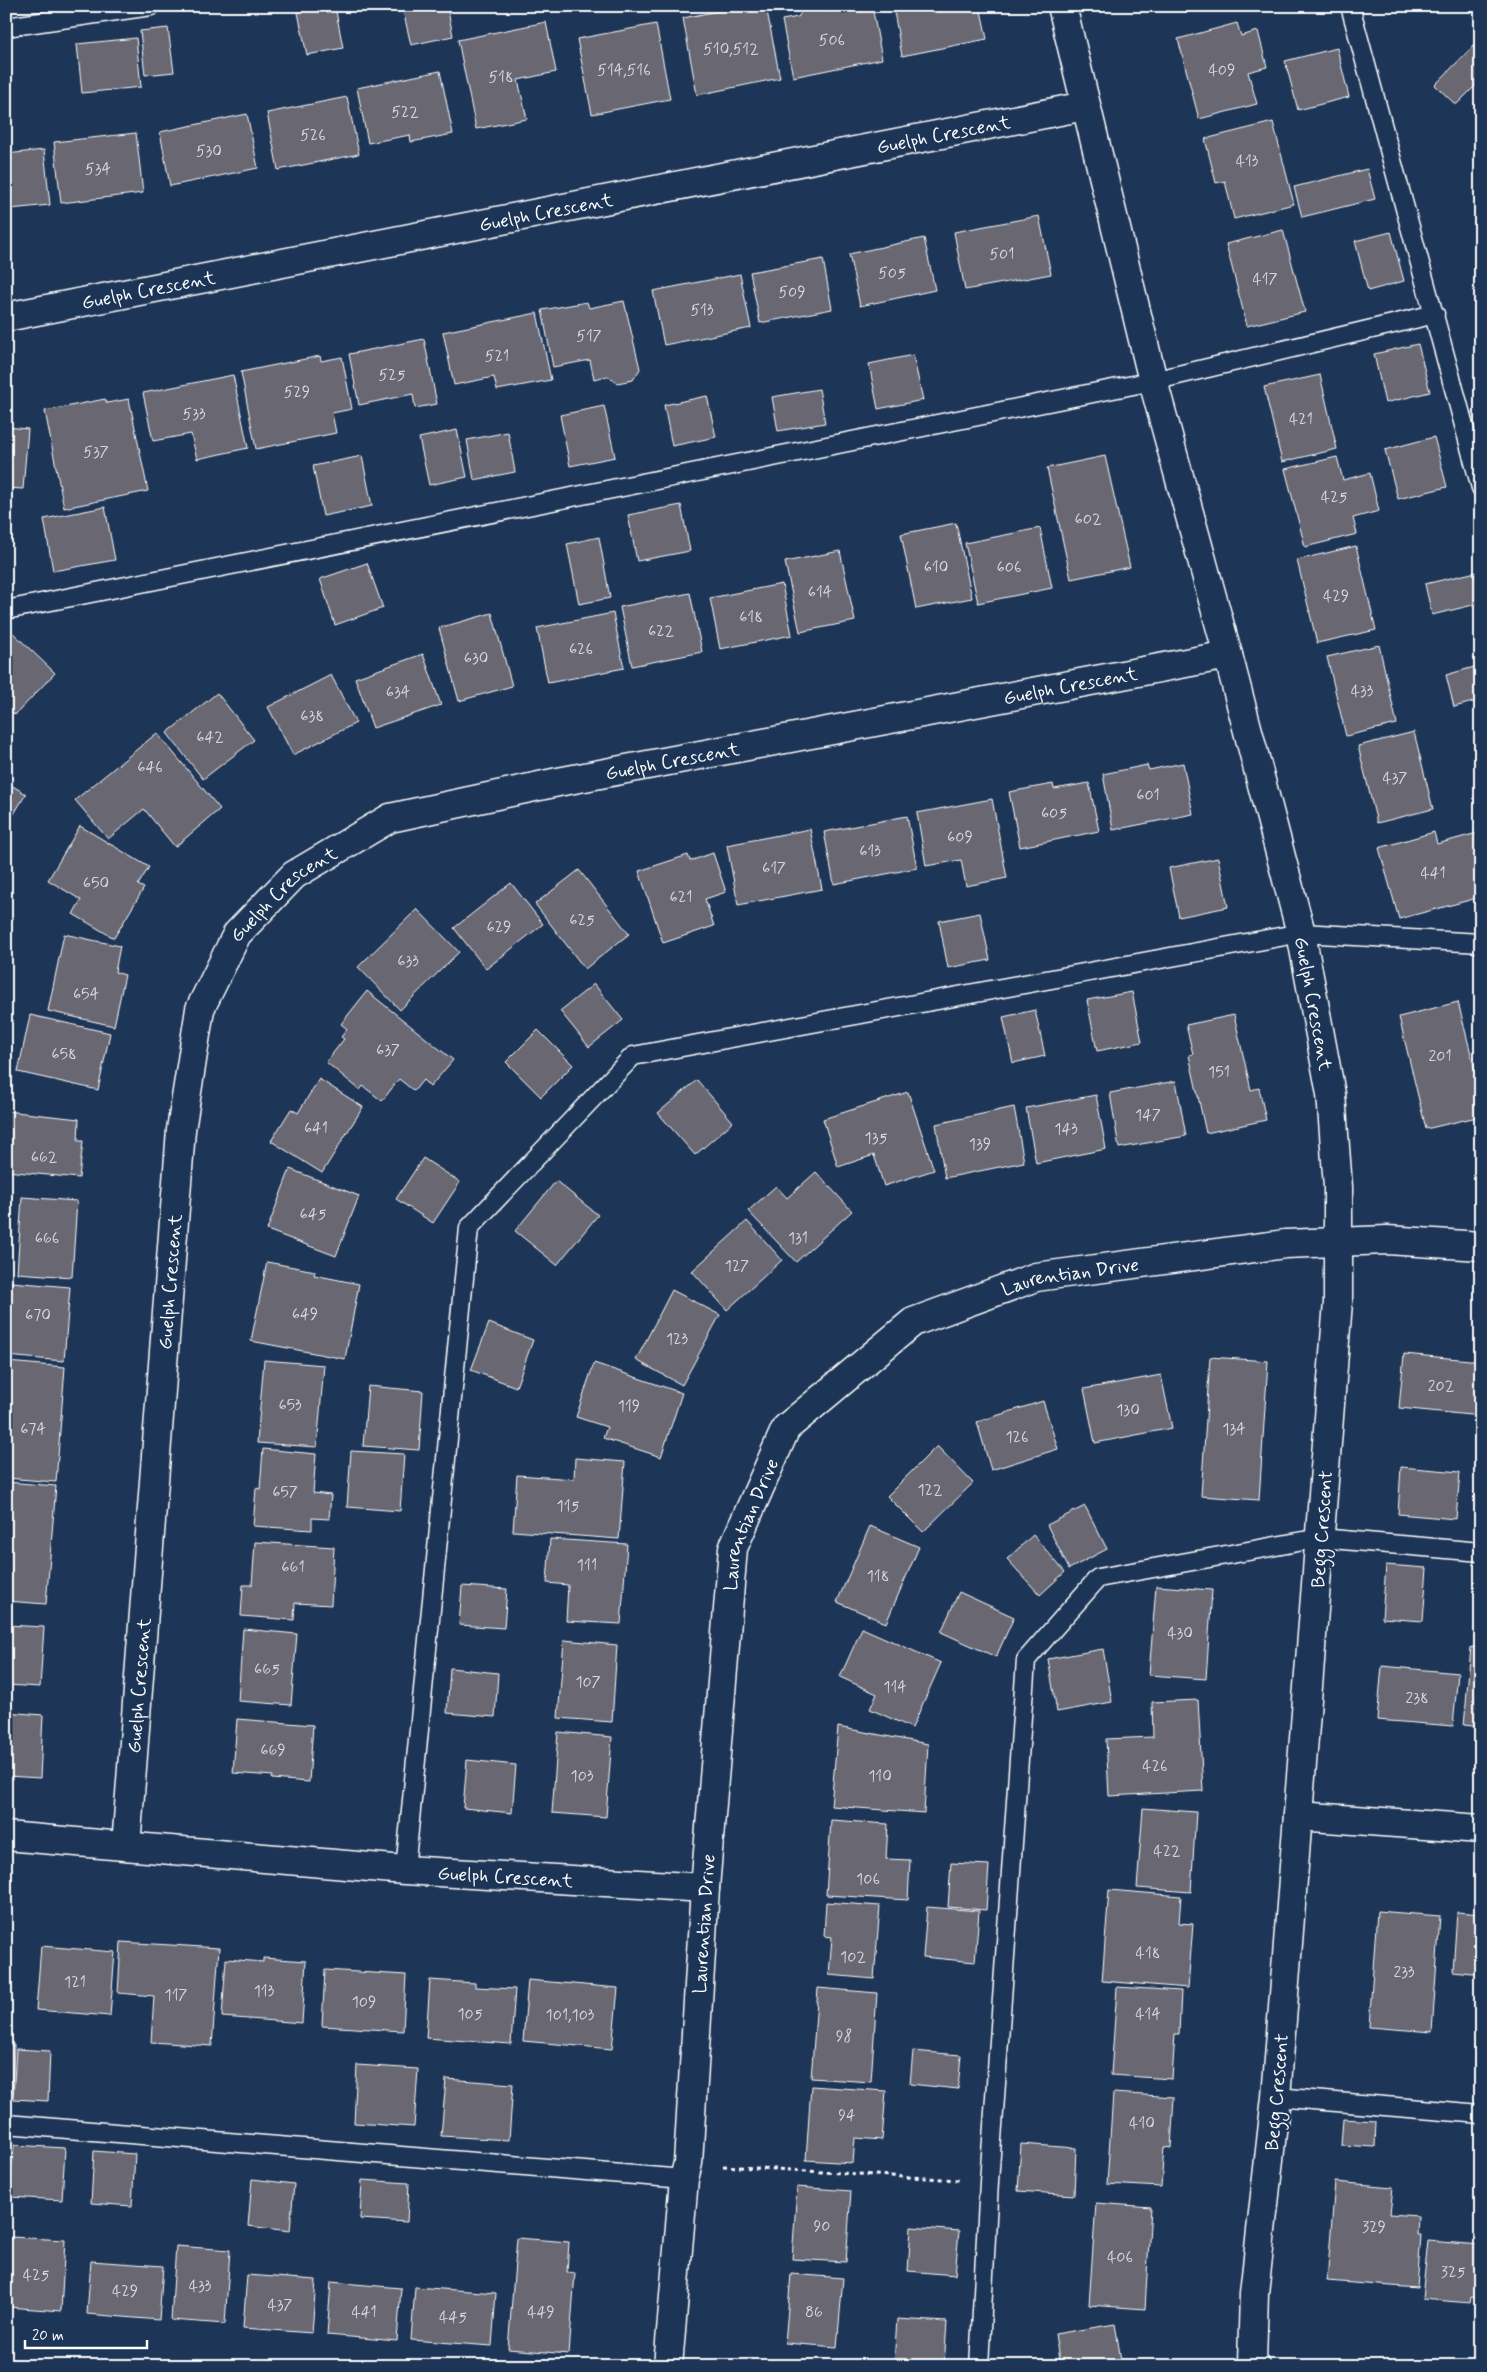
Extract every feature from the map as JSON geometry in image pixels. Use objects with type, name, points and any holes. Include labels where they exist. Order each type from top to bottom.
[{"type":"street","name":"Guelph Crescent","points":[[1062,6],[1153,381],[1301,933],[1331,1094],[1338,1187],[1338,1241]]},
{"type":"street","name":"Guelph Crescent","points":[[6,317],[1085,106]]},
{"type":"street","name":"Guelph Crescent","points":[[126,1846],[181,1130],[200,1008],[237,934],[294,875],[390,818],[558,782],[1228,655]]},
{"type":"street","name":"Laurentian Drive","points":[[668,2366],[684,2179],[688,2163],[705,1888],[733,1548],[786,1428],[913,1322],[1036,1277],[1286,1244],[1387,1240],[1481,1246]]},
{"type":"street","name":"Begg Crescent","points":[[1256,2366],[1252,2363],[1254,2293],[1276,2096],[1338,1302],[1338,1241]]},
{"type":"street","points":[[1298,1816],[1481,1829]]},
{"type":"street","name":"Guelph Crescent","points":[[6,1836],[405,1870],[705,1888]]},
{"type":"lane","points":[[6,27],[151,6]]},
{"type":"lane","points":[[1350,6],[1481,488]]},
{"type":"lane","points":[[6,610],[1153,381],[1435,314]]},
{"type":"lane","points":[[405,1870],[469,1228],[633,1056],[1301,933],[1481,943]]},
{"type":"lane","points":[[979,2366],[989,2182],[1026,1660],[1098,1578],[1320,1538],[1481,1552]]},
{"type":"lane","points":[[1276,2096],[1481,2114]]},
{"type":"lane","points":[[6,2124],[684,2179]]},
{"type":"path","points":[[729,2166],[989,2182]]},
{"type":"building","points":[[335,6],[343,48],[307,55],[297,8]]},
{"type":"building","points":[[402,6],[447,6],[453,36],[411,45]]},
{"type":"building","points":[[743,6],[766,6],[780,78],[697,95],[683,18]]},
{"type":"building","points":[[806,6],[817,6],[825,12],[853,6],[872,6],[882,59],[793,77],[782,20],[798,17]]},
{"type":"building","points":[[893,6],[980,6],[987,39],[902,56]]},
{"type":"building","points":[[546,22],[556,72],[518,80],[527,119],[476,129],[458,40]]},
{"type":"building","points":[[1237,23],[1241,36],[1258,31],[1267,67],[1248,72],[1257,104],[1199,119],[1178,39]]},
{"type":"building","points":[[656,24],[670,99],[592,114],[577,39]]},
{"type":"building","points":[[168,28],[174,72],[145,75],[140,31]]},
{"type":"building","points":[[136,38],[141,87],[82,93],[77,44]]},
{"type":"building","points":[[1481,38],[1481,80],[1456,105],[1435,85]]},
{"type":"building","points":[[1337,48],[1349,97],[1298,110],[1285,61]]},
{"type":"building","points":[[440,71],[453,134],[411,142],[410,135],[368,143],[357,88]]},
{"type":"building","points":[[347,97],[359,154],[278,170],[267,113]]},
{"type":"building","points":[[247,114],[258,168],[170,186],[160,132]]},
{"type":"building","points":[[1273,122],[1294,204],[1234,219],[1225,181],[1216,183],[1205,139]]},
{"type":"building","points":[[136,133],[143,193],[61,203],[54,142]]},
{"type":"building","points":[[44,150],[50,205],[10,209],[10,212],[6,212],[6,154]]},
{"type":"building","points":[[1367,169],[1375,199],[1302,217],[1294,187]]},
{"type":"building","points":[[1039,216],[1051,274],[965,290],[954,232]]},
{"type":"building","points":[[1283,230],[1305,312],[1247,326],[1226,244]]},
{"type":"building","points":[[1391,232],[1404,281],[1368,291],[1355,241]]},
{"type":"building","points":[[924,238],[935,290],[860,306],[849,254]]},
{"type":"building","points":[[823,259],[832,309],[760,323],[750,272]]},
{"type":"building","points":[[740,274],[751,328],[664,345],[653,291]]},
{"type":"building","points":[[624,301],[640,369],[633,380],[617,383],[608,376],[594,379],[590,360],[553,367],[542,310],[587,302],[589,308]]},
{"type":"building","points":[[537,313],[551,380],[497,390],[494,377],[454,385],[443,332]]},
{"type":"building","points":[[424,339],[437,404],[415,408],[413,394],[359,405],[349,354]]},
{"type":"building","points":[[1418,344],[1430,392],[1385,403],[1374,354]]},
{"type":"building","points":[[913,355],[923,400],[878,409],[869,364]]},
{"type":"building","points":[[320,356],[321,361],[342,357],[352,409],[332,413],[336,433],[256,449],[241,372]]},
{"type":"building","points":[[233,375],[248,448],[197,459],[191,434],[153,441],[143,393]]},
{"type":"building","points":[[1320,375],[1337,449],[1282,462],[1264,387]]},
{"type":"building","points":[[819,389],[825,423],[778,431],[772,397]]},
{"type":"building","points":[[707,396],[716,437],[672,446],[664,405]]},
{"type":"building","points":[[105,399],[107,403],[129,399],[148,491],[64,508],[45,411]]},
{"type":"building","points":[[604,406],[615,457],[570,466],[560,415]]},
{"type":"building","points":[[6,427],[28,429],[23,489],[6,488]]},
{"type":"building","points":[[457,430],[467,477],[429,485],[419,438]]},
{"type":"building","points":[[508,432],[515,472],[474,480],[467,440]]},
{"type":"building","points":[[1434,437],[1447,487],[1398,499],[1385,450]]},
{"type":"building","points":[[362,456],[372,506],[323,516],[313,466]]},
{"type":"building","points":[[1105,456],[1130,567],[1071,579],[1047,468]]},
{"type":"building","points":[[1337,457],[1343,480],[1370,473],[1379,511],[1353,518],[1357,534],[1305,547],[1285,469]]},
{"type":"building","points":[[681,505],[690,551],[637,561],[628,515]]},
{"type":"building","points":[[105,507],[115,560],[53,571],[44,519]]},
{"type":"building","points":[[956,523],[972,598],[916,609],[901,534]]},
{"type":"building","points":[[1040,528],[1052,588],[978,603],[965,543]]},
{"type":"building","points":[[599,537],[610,598],[579,604],[567,544]]},
{"type":"building","points":[[1356,546],[1376,630],[1317,643],[1297,560]]},
{"type":"building","points":[[840,551],[855,621],[800,632],[785,562]]},
{"type":"building","points":[[367,563],[383,608],[335,625],[320,579]]},
{"type":"building","points":[[1476,572],[1481,603],[1432,615],[1425,584]]},
{"type":"building","points":[[782,584],[792,635],[720,649],[710,598]]},
{"type":"building","points":[[690,593],[702,652],[632,666],[620,607]]},
{"type":"building","points":[[492,613],[512,686],[459,701],[439,628]]},
{"type":"building","points":[[613,613],[624,668],[548,683],[537,628]]},
{"type":"building","points":[[9,629],[55,673],[15,715],[6,706],[6,632]]},
{"type":"building","points":[[1379,645],[1397,724],[1346,736],[1327,657]]},
{"type":"building","points":[[423,654],[441,705],[373,728],[355,678]]},
{"type":"building","points":[[1481,665],[1481,700],[1454,707],[1446,675]]},
{"type":"building","points":[[331,675],[356,723],[293,755],[268,707]]},
{"type":"building","points":[[217,693],[254,740],[203,779],[167,733]]},
{"type":"building","points":[[1414,732],[1433,809],[1377,823],[1358,746]]},
{"type":"building","points":[[157,733],[220,809],[175,847],[144,809],[108,839],[75,800]]},
{"type":"building","points":[[1183,763],[1193,814],[1113,830],[1103,774],[1147,765],[1149,770]]},
{"type":"building","points":[[6,782],[26,794],[6,827]]},
{"type":"building","points":[[1089,783],[1099,831],[1020,847],[1009,792],[1053,784],[1054,789]]},
{"type":"building","points":[[992,799],[1007,878],[966,886],[961,860],[926,866],[917,813]]},
{"type":"building","points":[[907,816],[917,868],[834,884],[824,832]]},
{"type":"building","points":[[80,826],[149,867],[138,885],[144,888],[114,938],[73,914],[81,900],[48,880]]},
{"type":"building","points":[[810,829],[822,889],[738,905],[727,845]]},
{"type":"building","points":[[1434,832],[1437,844],[1481,832],[1481,897],[1399,919],[1379,848]]},
{"type":"building","points":[[713,853],[726,892],[705,899],[714,926],[663,943],[639,871],[688,855],[690,861]]},
{"type":"building","points":[[1218,858],[1228,907],[1179,917],[1169,868]]},
{"type":"building","points":[[579,870],[629,934],[585,969],[535,904]]},
{"type":"building","points":[[511,883],[543,924],[486,969],[454,928]]},
{"type":"building","points":[[417,909],[459,952],[400,1010],[358,967]]},
{"type":"building","points":[[980,913],[990,960],[948,968],[939,921]]},
{"type":"building","points":[[64,934],[120,946],[115,972],[125,975],[114,1026],[48,1011]]},
{"type":"building","points":[[594,984],[623,1020],[589,1047],[560,1011]]},
{"type":"building","points":[[367,991],[453,1060],[430,1087],[423,1080],[414,1091],[399,1079],[382,1101],[363,1086],[360,1090],[326,1062],[344,1039],[341,1037],[347,1029],[341,1024]]},
{"type":"building","points":[[1132,992],[1142,1042],[1097,1051],[1087,1000]]},
{"type":"building","points":[[1458,1002],[1481,1094],[1481,1116],[1426,1129],[1399,1017]]},
{"type":"building","points":[[1035,1010],[1045,1056],[1013,1063],[1003,1017]]},
{"type":"building","points":[[30,1015],[110,1033],[98,1090],[18,1072]]},
{"type":"building","points":[[1234,1015],[1251,1090],[1259,1088],[1266,1120],[1206,1133],[1189,1055],[1193,1054],[1186,1025]]},
{"type":"building","points":[[538,1030],[573,1065],[541,1097],[506,1062]]},
{"type":"building","points":[[319,1079],[363,1107],[322,1173],[271,1141],[291,1109],[298,1113]]},
{"type":"building","points":[[697,1080],[733,1122],[695,1155],[658,1113]]},
{"type":"building","points":[[1176,1081],[1186,1136],[1119,1148],[1110,1093]]},
{"type":"building","points":[[908,1092],[934,1170],[884,1186],[874,1155],[838,1167],[823,1119]]},
{"type":"building","points":[[1096,1095],[1106,1149],[1036,1163],[1026,1108]]},
{"type":"building","points":[[1014,1107],[1024,1162],[945,1178],[936,1124]]},
{"type":"building","points":[[6,1111],[79,1119],[78,1141],[83,1141],[79,1178],[6,1171]]},
{"type":"building","points":[[423,1158],[460,1182],[433,1223],[396,1199]]},
{"type":"building","points":[[290,1169],[359,1196],[336,1256],[267,1230]]},
{"type":"building","points":[[816,1172],[852,1211],[796,1262],[748,1211],[776,1186],[787,1198]]},
{"type":"building","points":[[556,1181],[598,1215],[557,1265],[515,1231]]},
{"type":"building","points":[[22,1197],[77,1201],[72,1277],[17,1273]]},
{"type":"building","points":[[747,1221],[782,1260],[727,1310],[692,1271]]},
{"type":"building","points":[[267,1262],[315,1271],[314,1275],[359,1284],[345,1359],[251,1341]]},
{"type":"building","points":[[11,1282],[70,1287],[64,1361],[6,1356]]},
{"type":"building","points":[[672,1290],[720,1315],[682,1385],[636,1360]]},
{"type":"building","points":[[489,1323],[533,1340],[516,1387],[471,1370]]},
{"type":"building","points":[[1404,1354],[1481,1361],[1481,1416],[1399,1408]]},
{"type":"building","points":[[1210,1357],[1268,1361],[1259,1500],[1201,1496]]},
{"type":"building","points":[[264,1360],[324,1365],[317,1447],[257,1443]]},
{"type":"building","points":[[7,1362],[65,1367],[56,1482],[6,1478]]},
{"type":"building","points":[[594,1363],[682,1393],[661,1457],[603,1438],[607,1427],[576,1417]]},
{"type":"building","points":[[1161,1375],[1172,1428],[1095,1443],[1084,1389]]},
{"type":"building","points":[[368,1386],[423,1391],[419,1450],[363,1446]]},
{"type":"building","points":[[1043,1401],[1058,1449],[991,1470],[977,1422]]},
{"type":"building","points":[[937,1446],[973,1483],[923,1532],[887,1496]]},
{"type":"building","points":[[263,1449],[316,1454],[313,1493],[331,1495],[329,1519],[312,1518],[312,1530],[253,1526],[256,1488],[260,1489]]},
{"type":"building","points":[[351,1451],[404,1454],[400,1511],[347,1507]]},
{"type":"building","points":[[575,1458],[625,1462],[619,1539],[513,1531],[517,1475],[574,1479]]},
{"type":"building","points":[[1401,1467],[1460,1472],[1456,1519],[1398,1514]]},
{"type":"building","points":[[6,1482],[56,1486],[46,1604],[6,1601]]},
{"type":"building","points":[[1085,1506],[1107,1549],[1069,1569],[1047,1525]]},
{"type":"building","points":[[870,1526],[919,1547],[886,1623],[837,1602]]},
{"type":"building","points":[[1033,1535],[1065,1572],[1040,1595],[1007,1559]]},
{"type":"building","points":[[550,1539],[627,1544],[621,1624],[566,1621],[568,1585],[547,1583]]},
{"type":"building","points":[[255,1542],[334,1547],[331,1605],[295,1603],[294,1620],[241,1616],[243,1585],[252,1585]]},
{"type":"building","points":[[1386,1565],[1427,1568],[1423,1621],[1382,1618]]},
{"type":"building","points":[[462,1586],[507,1589],[504,1628],[459,1625]]},
{"type":"building","points":[[1156,1586],[1212,1590],[1206,1679],[1149,1675]]},
{"type":"building","points":[[959,1592],[1014,1617],[996,1657],[941,1632]]},
{"type":"building","points":[[6,1625],[44,1627],[40,1687],[6,1685]]},
{"type":"building","points":[[862,1628],[941,1663],[912,1728],[870,1709],[877,1694],[840,1677]]},
{"type":"building","points":[[243,1629],[297,1634],[291,1705],[238,1701]]},
{"type":"building","points":[[564,1640],[617,1645],[612,1722],[558,1718]]},
{"type":"building","points":[[1471,1647],[1481,1648],[1481,1727],[1464,1725]]},
{"type":"building","points":[[1103,1649],[1112,1702],[1057,1712],[1048,1659]]},
{"type":"building","points":[[1382,1666],[1458,1673],[1453,1726],[1377,1720]]},
{"type":"building","points":[[450,1668],[498,1673],[495,1717],[447,1713]]},
{"type":"building","points":[[1198,1700],[1203,1791],[1109,1796],[1106,1739],[1153,1737],[1152,1702]]},
{"type":"building","points":[[6,1712],[43,1715],[40,1778],[6,1776]]},
{"type":"building","points":[[237,1719],[313,1725],[309,1782],[272,1779],[273,1776],[233,1773]]},
{"type":"building","points":[[838,1727],[928,1744],[924,1813],[831,1806]]},
{"type":"building","points":[[558,1732],[612,1737],[606,1817],[552,1813]]},
{"type":"building","points":[[467,1760],[516,1765],[512,1813],[463,1808]]},
{"type":"building","points":[[1143,1808],[1196,1812],[1191,1892],[1137,1888]]},
{"type":"building","points":[[831,1820],[888,1824],[886,1859],[910,1860],[908,1900],[826,1895]]},
{"type":"building","points":[[951,1863],[989,1865],[986,1910],[948,1907]]},
{"type":"building","points":[[1109,1890],[1181,1896],[1179,1923],[1193,1924],[1188,1988],[1102,1981]]},
{"type":"building","points":[[826,1902],[880,1906],[874,1979],[829,1975],[832,1937],[824,1936]]},
{"type":"building","points":[[927,1907],[979,1911],[975,1962],[923,1957]]},
{"type":"building","points":[[1377,1911],[1440,1916],[1432,2032],[1369,2027]]},
{"type":"building","points":[[1457,1912],[1481,1914],[1481,1974],[1453,1971]]},
{"type":"building","points":[[121,1942],[219,1948],[212,2046],[151,2042],[154,1996],[118,1993]]},
{"type":"building","points":[[41,1946],[115,1952],[110,2016],[36,2010]]},
{"type":"building","points":[[263,1958],[306,1961],[302,2023],[222,2017],[226,1959],[263,1962]]},
{"type":"building","points":[[325,1970],[406,1975],[403,2031],[322,2026]]},
{"type":"building","points":[[430,1980],[475,1983],[475,1987],[515,1989],[511,2044],[426,2038]]},
{"type":"building","points":[[528,1980],[618,1988],[612,2049],[523,2041]]},
{"type":"building","points":[[1117,1987],[1181,1991],[1179,2034],[1175,2034],[1172,2079],[1111,2075]]},
{"type":"building","points":[[818,1988],[877,1993],[871,2082],[811,2078]]},
{"type":"building","points":[[6,2045],[14,2045],[12,2096],[6,2096]]},
{"type":"building","points":[[16,2049],[50,2051],[48,2101],[13,2099]]},
{"type":"building","points":[[913,2051],[961,2055],[958,2089],[910,2084]]},
{"type":"building","points":[[357,2065],[418,2069],[414,2127],[354,2123]]},
{"type":"building","points":[[446,2079],[513,2084],[509,2140],[441,2136]]},
{"type":"building","points":[[811,2086],[886,2091],[882,2140],[855,2138],[853,2163],[806,2160]]},
{"type":"building","points":[[1113,2093],[1174,2097],[1171,2148],[1164,2147],[1161,2187],[1107,2184]]},
{"type":"building","points":[[1343,2119],[1376,2121],[1375,2147],[1341,2145]]},
{"type":"building","points":[[1021,2144],[1076,2148],[1074,2195],[1018,2191]]},
{"type":"building","points":[[14,2145],[65,2148],[62,2200],[10,2197]]},
{"type":"building","points":[[94,2151],[135,2154],[132,2206],[91,2203]]},
{"type":"building","points":[[252,2179],[294,2184],[290,2231],[248,2226]]},
{"type":"building","points":[[362,2180],[409,2183],[407,2222],[360,2219]]},
{"type":"building","points":[[1335,2182],[1393,2187],[1390,2214],[1418,2216],[1417,2235],[1421,2235],[1417,2288],[1327,2281]]},
{"type":"building","points":[[797,2187],[851,2191],[846,2262],[792,2259]]},
{"type":"building","points":[[1096,2203],[1151,2207],[1145,2309],[1089,2305]]},
{"type":"building","points":[[911,2227],[959,2231],[955,2275],[908,2271]]},
{"type":"building","points":[[11,2237],[65,2240],[61,2311],[7,2307]]},
{"type":"building","points":[[517,2238],[569,2242],[567,2272],[575,2273],[569,2354],[508,2349]]},
{"type":"building","points":[[1428,2241],[1481,2245],[1481,2298],[1471,2297],[1470,2303],[1422,2299]]},
{"type":"building","points":[[176,2246],[230,2250],[225,2324],[171,2320]]},
{"type":"building","points":[[91,2261],[163,2266],[159,2320],[87,2314]]},
{"type":"building","points":[[791,2274],[843,2278],[837,2347],[785,2343]]},
{"type":"building","points":[[247,2275],[316,2280],[312,2333],[243,2328]]},
{"type":"building","points":[[331,2282],[401,2288],[397,2341],[327,2335]]},
{"type":"building","points":[[415,2287],[496,2293],[492,2346],[411,2340]]},
{"type":"building","points":[[897,2319],[947,2322],[944,2366],[894,2363]]},
{"type":"building","points":[[1115,2324],[1122,2366],[1060,2366],[1055,2334]]},
{"type":"building","points":[[788,2361],[856,2366],[788,2366]]}]
